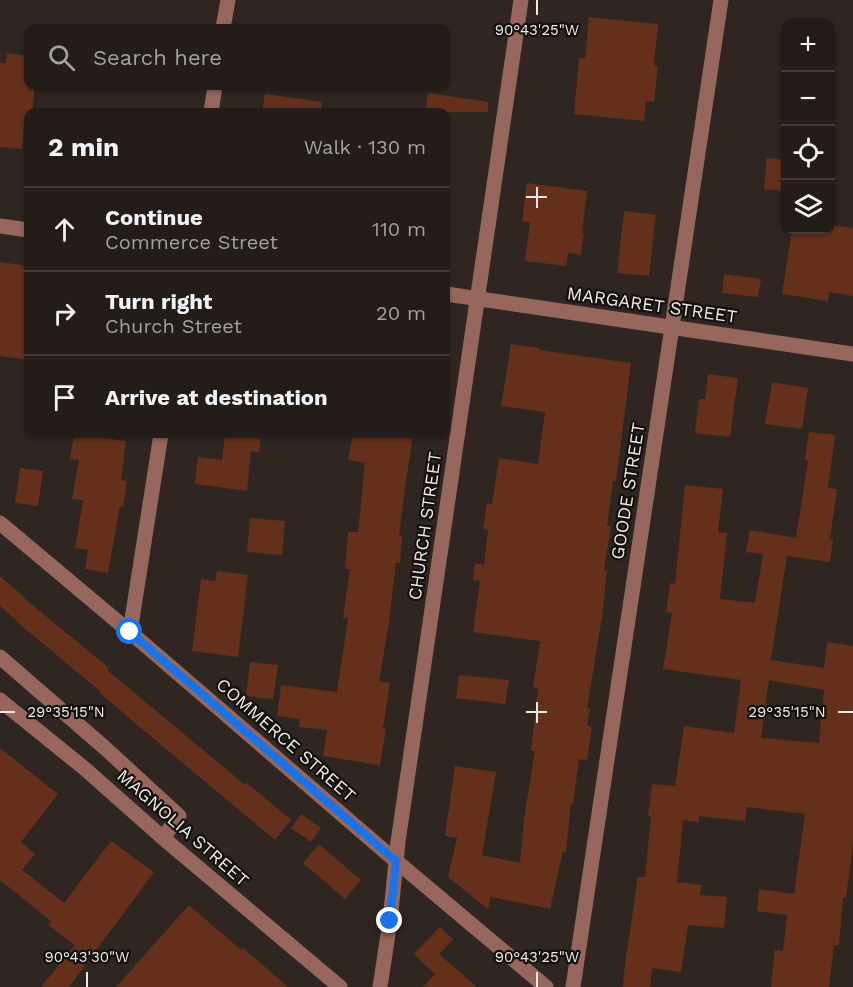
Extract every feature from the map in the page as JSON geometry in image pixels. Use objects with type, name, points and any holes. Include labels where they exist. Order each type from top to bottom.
[{"type":"street","points":[[224,24],[228,0]]},
{"type":"street","name":"CHURCH STREET","points":[[380,987],[396,861],[521,0]]},
{"type":"street","name":"GOODE STREET","points":[[573,987],[721,0]]},
{"type":"street","points":[[212,108],[214,90]]},
{"type":"street","points":[[0,226],[24,229]]},
{"type":"street","name":"MARGARET STREET","points":[[450,295],[853,354]]},
{"type":"street","points":[[130,632],[160,438]]},
{"type":"street","name":"COMMERCE STREET","points":[[0,523],[546,987]]},
{"type":"street","points":[[0,657],[179,816],[163,838]]},
{"type":"street","name":"MAGNOLIA STREET","points":[[0,700],[84,768],[163,838],[340,987]]},
{"type":"building","points":[[589,17],[658,24],[654,65],[658,66],[654,102],[646,101],[644,121],[574,114],[579,58],[585,58]]},
{"type":"building","points":[[7,53],[24,55],[24,90],[35,90],[32,108],[24,108],[22,149],[0,147],[0,63],[6,63]]},
{"type":"building","points":[[428,93],[488,102],[488,112],[450,112],[450,108],[426,108]]},
{"type":"building","points":[[265,94],[322,102],[321,108],[263,108]]},
{"type":"building","points":[[767,158],[781,159],[781,191],[764,189]]},
{"type":"building","points":[[527,183],[587,191],[581,255],[568,253],[566,266],[525,261],[530,222],[522,221]]},
{"type":"building","points":[[624,211],[656,215],[649,276],[617,273]]},
{"type":"building","points":[[835,226],[853,228],[853,296],[829,292],[828,301],[782,294],[791,234],[835,234]]},
{"type":"building","points":[[0,262],[24,265],[24,359],[0,356]]},
{"type":"building","points":[[724,274],[761,279],[758,297],[722,293]]},
{"type":"building","points":[[511,344],[631,363],[616,481],[613,481],[607,526],[611,527],[604,570],[607,570],[602,617],[587,708],[590,709],[587,725],[592,727],[587,760],[579,759],[573,804],[571,803],[566,852],[563,852],[550,909],[491,897],[488,909],[448,877],[457,838],[445,836],[455,766],[496,772],[482,855],[520,863],[524,819],[535,751],[531,751],[538,688],[533,687],[540,641],[473,632],[480,581],[473,580],[475,563],[484,565],[488,530],[483,529],[487,503],[492,504],[499,458],[538,464],[545,412],[501,406]]},
{"type":"building","points":[[708,374],[738,378],[730,437],[695,433],[699,399],[705,399]]},
{"type":"building","points":[[772,382],[808,388],[802,429],[765,424]]},
{"type":"building","points":[[809,432],[835,435],[828,488],[837,489],[830,539],[833,540],[830,562],[787,556],[771,660],[824,668],[827,642],[853,646],[853,844],[846,898],[843,897],[839,945],[834,945],[829,987],[771,987],[775,950],[783,951],[787,915],[757,911],[759,889],[794,894],[805,814],[747,807],[745,821],[699,816],[699,822],[683,820],[677,882],[702,885],[700,895],[727,897],[724,928],[688,925],[681,972],[652,968],[650,987],[623,987],[638,877],[645,877],[652,784],[675,786],[684,726],[734,733],[741,680],[663,669],[672,613],[666,612],[670,583],[675,584],[685,485],[723,489],[718,532],[727,533],[720,599],[755,603],[763,554],[746,552],[750,530],[796,538],[808,461],[805,460]],"holes":[[[769,680],[824,690],[819,743],[761,738]]]},
{"type":"building","points":[[73,438],[126,441],[121,480],[127,481],[108,573],[85,569],[88,550],[75,548],[83,500],[72,499],[79,460],[70,459]]},
{"type":"building","points":[[225,438],[261,438],[259,452],[251,451],[247,491],[195,484],[198,457],[222,460]]},
{"type":"building","points":[[352,438],[413,438],[399,536],[402,536],[400,563],[396,563],[379,681],[390,683],[380,765],[323,756],[327,730],[299,727],[300,719],[277,716],[281,685],[337,692],[348,618],[343,618],[350,569],[345,569],[348,532],[358,532],[365,463],[348,460]]},
{"type":"building","points":[[20,468],[43,471],[38,506],[15,503]]},
{"type":"building","points":[[250,518],[285,521],[282,555],[247,552]]},
{"type":"building","points":[[217,571],[248,575],[238,657],[192,651],[201,579],[215,581]]},
{"type":"building","points":[[0,576],[109,668],[107,670],[245,785],[247,783],[291,820],[275,840],[0,606]]},
{"type":"building","points":[[250,662],[278,665],[273,699],[246,696]]},
{"type":"building","points":[[459,675],[509,680],[505,704],[456,698]]},
{"type":"building","points":[[0,748],[58,794],[21,842],[35,854],[22,870],[64,903],[111,841],[154,872],[69,987],[41,987],[75,945],[48,925],[51,921],[0,880]]},
{"type":"building","points":[[301,814],[321,828],[311,842],[291,828]]},
{"type":"building","points":[[319,844],[361,880],[345,899],[303,863]]},
{"type":"building","points":[[189,905],[241,950],[243,948],[288,987],[116,987]]},
{"type":"building","points":[[440,927],[453,939],[439,954],[477,987],[423,987],[435,974],[414,954]]},
{"type":"route","points":[[130,632],[396,861],[390,921]]}]
